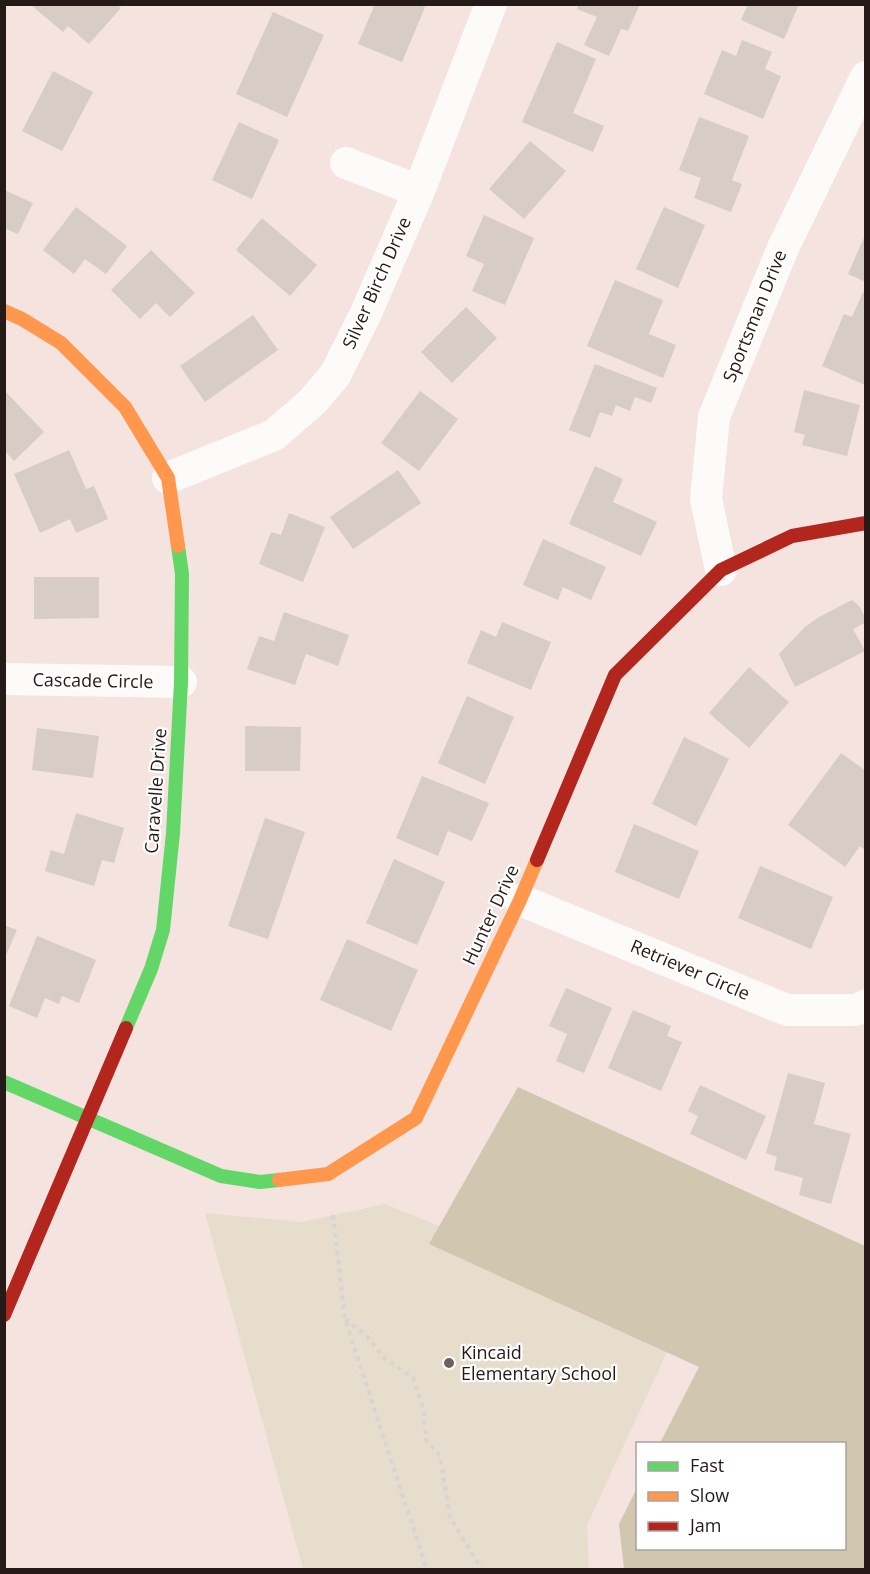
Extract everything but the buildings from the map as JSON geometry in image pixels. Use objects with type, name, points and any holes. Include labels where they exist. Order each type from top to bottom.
[{"type":"street","name":"Silver Birch Drive","points":[[168,478],[274,435],[312,402],[335,375],[366,313],[419,191],[490,4]]},
{"type":"street","name":"Sportsman Drive","points":[[722,570],[706,499],[714,417],[783,248],[866,78]]},
{"type":"street","points":[[346,163],[419,191]]},
{"type":"street","name":"Caravelle Drive","points":[[4,311],[22,319],[61,343],[125,407],[168,478],[182,574],[181,682],[173,833],[163,930],[151,969],[4,1315]]},
{"type":"street","name":"Hunter Drive","points":[[4,1082],[221,1176],[260,1182],[328,1174],[416,1118],[520,900],[615,675],[722,570],[792,536],[866,523]]},
{"type":"street","name":"Cascade Circle","points":[[4,679],[181,682]]},
{"type":"street","name":"Retriever Circle","points":[[520,900],[787,1010],[856,1010],[866,1005]]},
{"type":"path","points":[[333,1215],[345,1319],[427,1569]]},
{"type":"path","points":[[345,1319],[367,1336],[383,1357],[413,1378],[424,1410],[426,1440],[440,1456],[450,1517],[482,1569]]},
{"type":"shaded area","points":[[518,1087],[865,1246],[865,1569],[624,1569],[619,1524],[636,1490],[636,1550],[846,1550],[846,1442],[661,1442],[699,1367],[429,1244]]},
{"type":"shaded area","points":[[385,1204],[680,1324],[587,1525],[589,1569],[303,1569],[205,1213],[302,1222]]},
{"type":"traffic: fast","points":[[126,1028],[151,969],[163,930],[173,833],[181,682],[182,574],[178,546]]},
{"type":"traffic: fast","points":[[4,1082],[221,1176],[260,1182],[279,1180]]},
{"type":"traffic: slow","points":[[4,311],[22,319],[61,343],[125,407],[168,478],[178,546]]},
{"type":"traffic: slow","points":[[279,1180],[328,1174],[416,1118],[537,860]]},
{"type":"traffic: jam","points":[[537,860],[615,675],[721,570],[792,536],[866,523]]},
{"type":"traffic: jam","points":[[4,1315],[126,1028]]},
{"type":"place","name":"Kincaid Elementary School","points":[[449,1363]]}]
